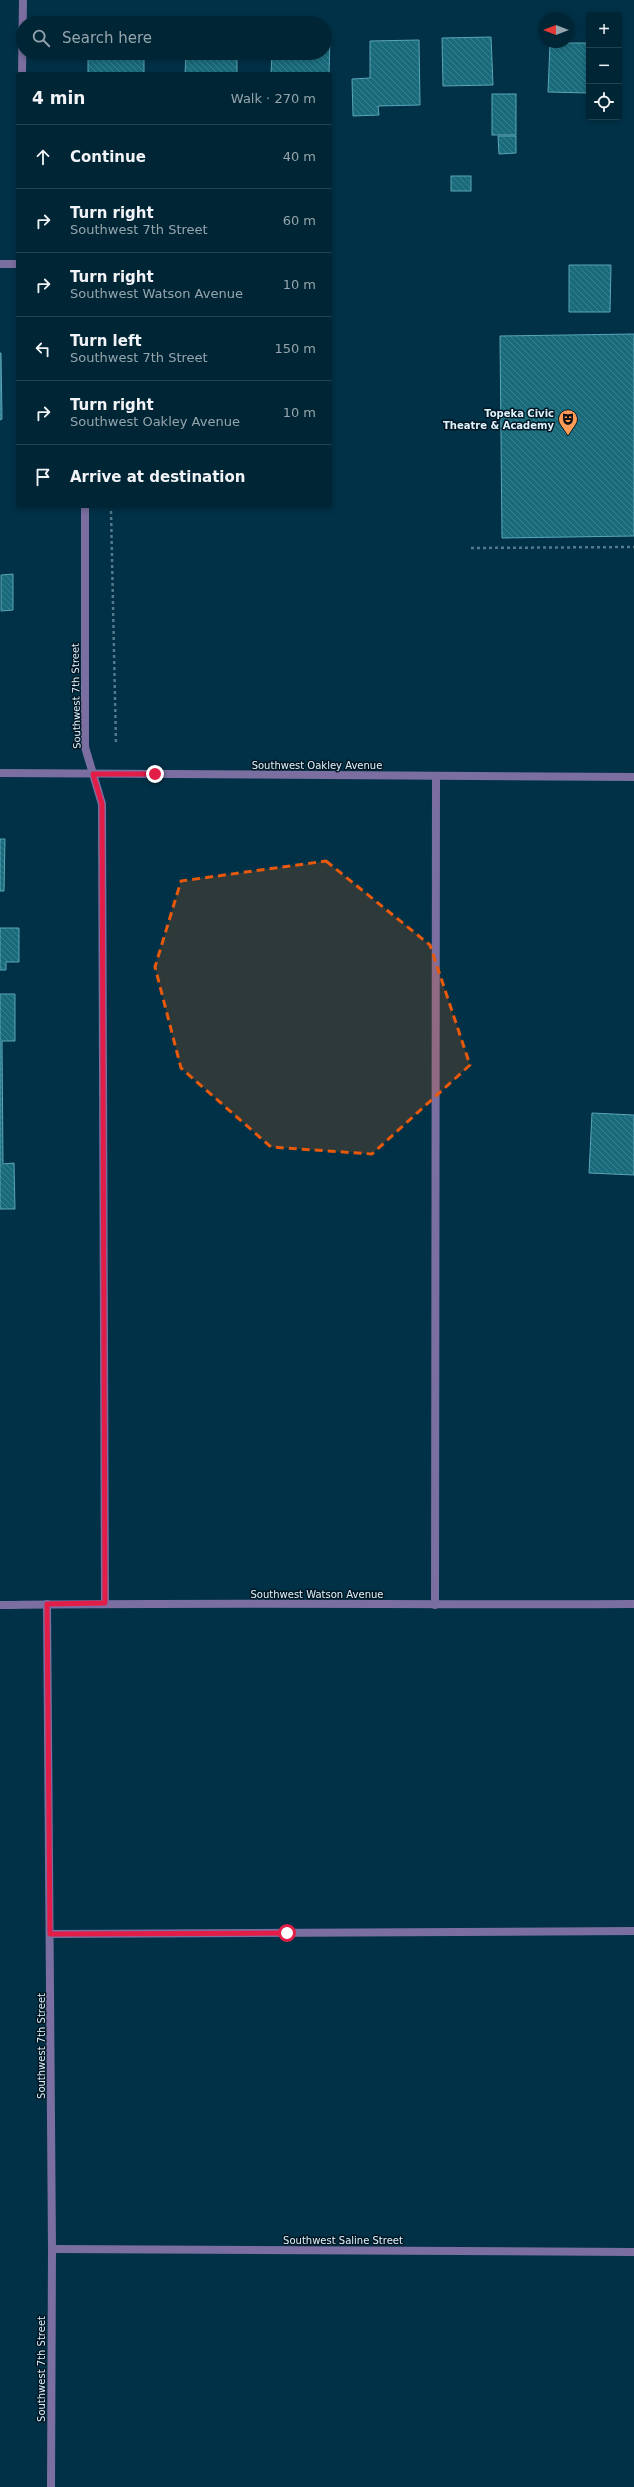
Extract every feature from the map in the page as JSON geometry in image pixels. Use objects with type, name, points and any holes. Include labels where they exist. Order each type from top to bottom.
[{"type":"street","points":[[22,0],[22,16]]},
{"type":"street","points":[[22,60],[22,72]]},
{"type":"street","points":[[0,264],[16,264]]},
{"type":"street","name":"Southwest 7th Street","points":[[85,508],[86,747],[102,804],[105,1603]]},
{"type":"street","name":"Southwest Oakley Avenue","points":[[0,773],[634,776]]},
{"type":"street","points":[[435,1605],[436,776]]},
{"type":"street","name":"Southwest Watson Avenue","points":[[0,1605],[105,1603],[435,1605],[634,1604]]},
{"type":"street","name":"Southwest 7th Street","points":[[47,1604],[52,2249],[51,2487]]},
{"type":"street","points":[[50,1934],[634,1931]]},
{"type":"street","name":"Southwest Saline Street","points":[[52,2249],[634,2252]]},
{"type":"path","points":[[110,508],[116,744]]},
{"type":"path","points":[[471,548],[634,547]]},
{"type":"highlighted area","points":[[326,861],[430,945],[470,1065],[372,1154],[271,1147],[181,1068],[155,967],[181,881]]},
{"type":"building","points":[[491,37],[493,85],[443,86],[442,38]]},
{"type":"building","points":[[419,40],[420,105],[378,106],[379,115],[353,116],[352,79],[370,78],[370,41]]},
{"type":"building","points":[[574,43],[586,43],[586,93],[548,92],[550,48],[574,48]]},
{"type":"building","points":[[88,60],[144,60],[144,72],[88,72]]},
{"type":"building","points":[[186,60],[237,60],[237,72],[185,72]]},
{"type":"building","points":[[272,60],[329,60],[329,72],[271,72]]},
{"type":"building","points":[[492,94],[516,94],[516,135],[492,135]]},
{"type":"building","points":[[498,136],[516,136],[516,153],[499,154]]},
{"type":"building","points":[[451,176],[471,176],[471,191],[451,191]]},
{"type":"building","points":[[569,265],[611,265],[610,312],[569,312]]},
{"type":"building","name":"Topeka Civic Theatre & Academy","points":[[634,334],[634,536],[502,538],[500,336]]},
{"type":"building","points":[[0,353],[2,419],[0,420]]},
{"type":"building","points":[[13,574],[13,610],[1,611],[1,575]]},
{"type":"building","points":[[0,839],[5,839],[4,891],[0,891]]},
{"type":"building","points":[[0,928],[19,928],[19,962],[6,962],[6,970],[0,970]]},
{"type":"building","points":[[0,994],[15,994],[15,1041],[2,1041],[3,1164],[14,1163],[15,1209],[0,1209]]},
{"type":"building","points":[[592,1113],[634,1115],[634,1175],[589,1173]]},
{"type":"place","name":"Topeka Civic Theatre & Academy","points":[[568,436]]},
{"type":"route","points":[[155,774],[93,774],[102,804],[105,1603],[47,1604],[50,1934],[287,1933]]}]
